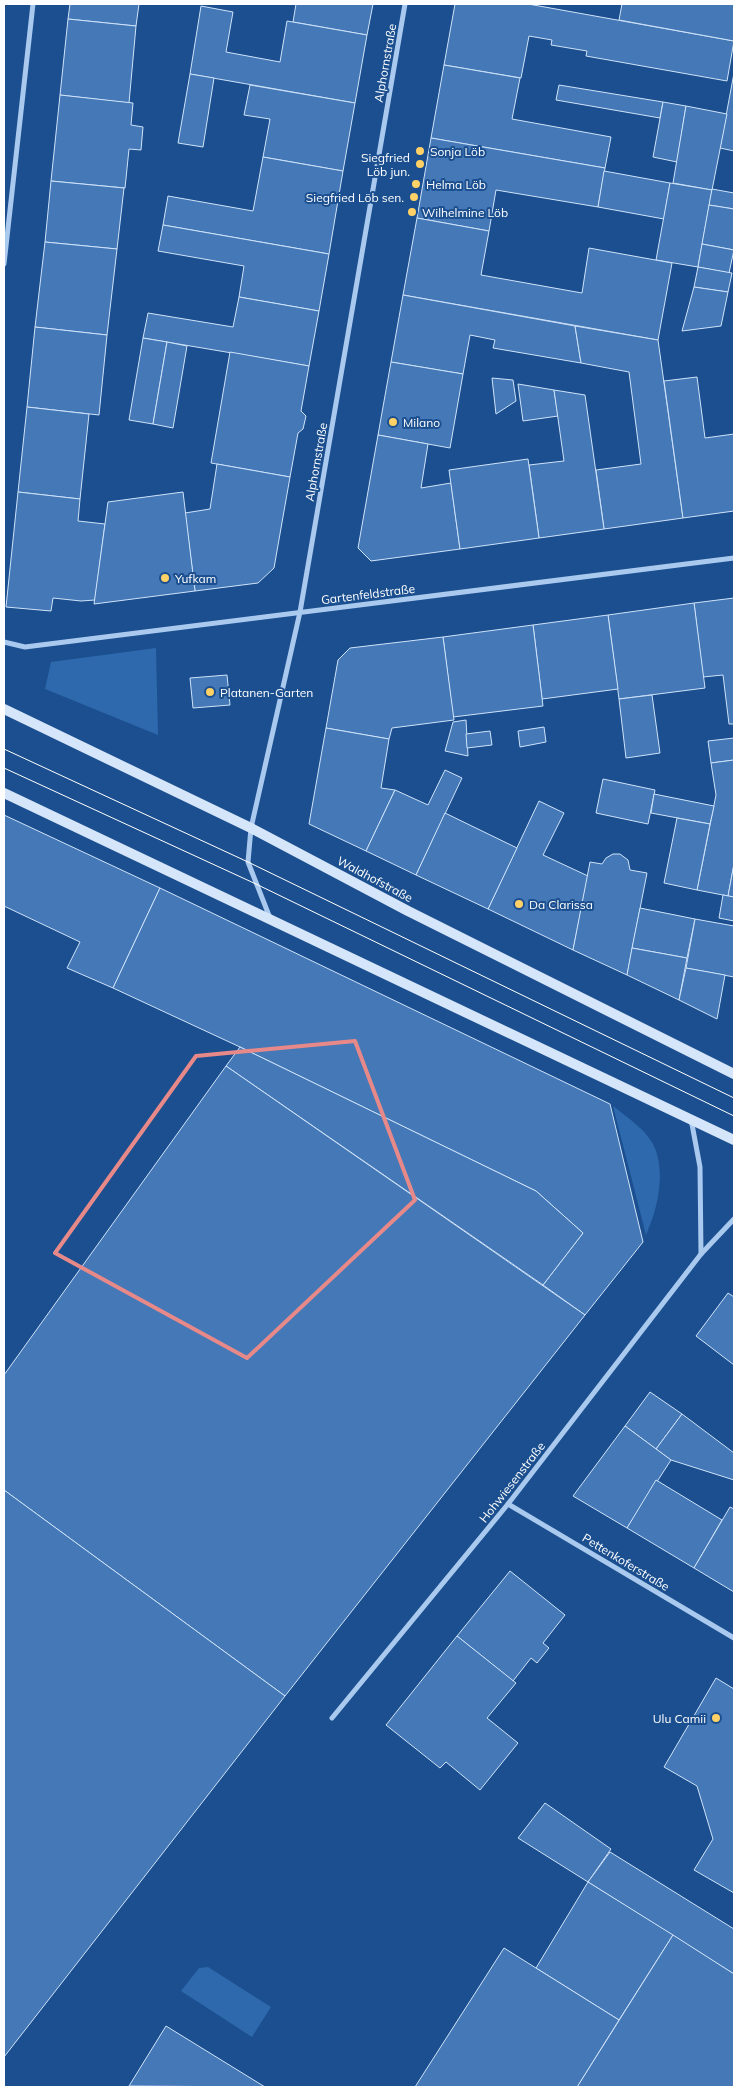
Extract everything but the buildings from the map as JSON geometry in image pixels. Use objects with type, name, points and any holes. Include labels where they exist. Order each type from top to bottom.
[{"type":"street","points":[[4,264],[32,4]]},
{"type":"street","name":"Alphornstraße","points":[[270,919],[248,862],[251,828],[300,612],[405,4]]},
{"type":"street","name":"Gartenfeldstraße","points":[[4,642],[25,647],[734,558]]},
{"type":"street","name":"Waldhofstraße","points":[[4,709],[251,828],[408,911],[734,1074]]},
{"type":"street","points":[[4,793],[734,1140]]},
{"type":"street","points":[[690,1119],[700,1166],[701,1254]]},
{"type":"street","name":"Hohwiesenstraße","points":[[332,1718],[508,1504],[701,1254],[734,1219]]},
{"type":"street","name":"Pettenkoferstraße","points":[[508,1504],[734,1638]]},
{"type":"highlighted area","points":[[355,1041],[415,1200],[247,1358],[55,1253],[196,1056]]},
{"type":"shaded area","points":[[156,648],[158,735],[45,689],[51,662]]},
{"type":"shaded area","points":[[613,1106],[644,1132],[653,1144],[659,1161],[659,1194],[646,1235]]},
{"type":"shaded area","points":[[208,1967],[271,2007],[252,2037],[181,1991],[199,1968]]},
{"type":"tram line","points":[[4,749],[248,862],[734,1098]]},
{"type":"tram line","points":[[4,768],[256,884],[734,1116]]},
{"type":"place","name":"Sonja Löb","points":[[420,151]]},
{"type":"place","name":"Siegfried Löb jun.","points":[[420,164]]},
{"type":"place","name":"Helma Löb","points":[[416,184]]},
{"type":"place","name":"Siegfried Löb sen.","points":[[414,197]]},
{"type":"place","name":"Wilhelmine Löb","points":[[412,212]]},
{"type":"place","name":"Milano","points":[[393,422]]},
{"type":"place","name":"Yufkam","points":[[165,578]]},
{"type":"place","name":"Platanen-Garten","points":[[210,692]]},
{"type":"place","name":"Da Clarissa","points":[[519,904]]},
{"type":"place","name":"Ulu Camii","points":[[716,1718]]}]
